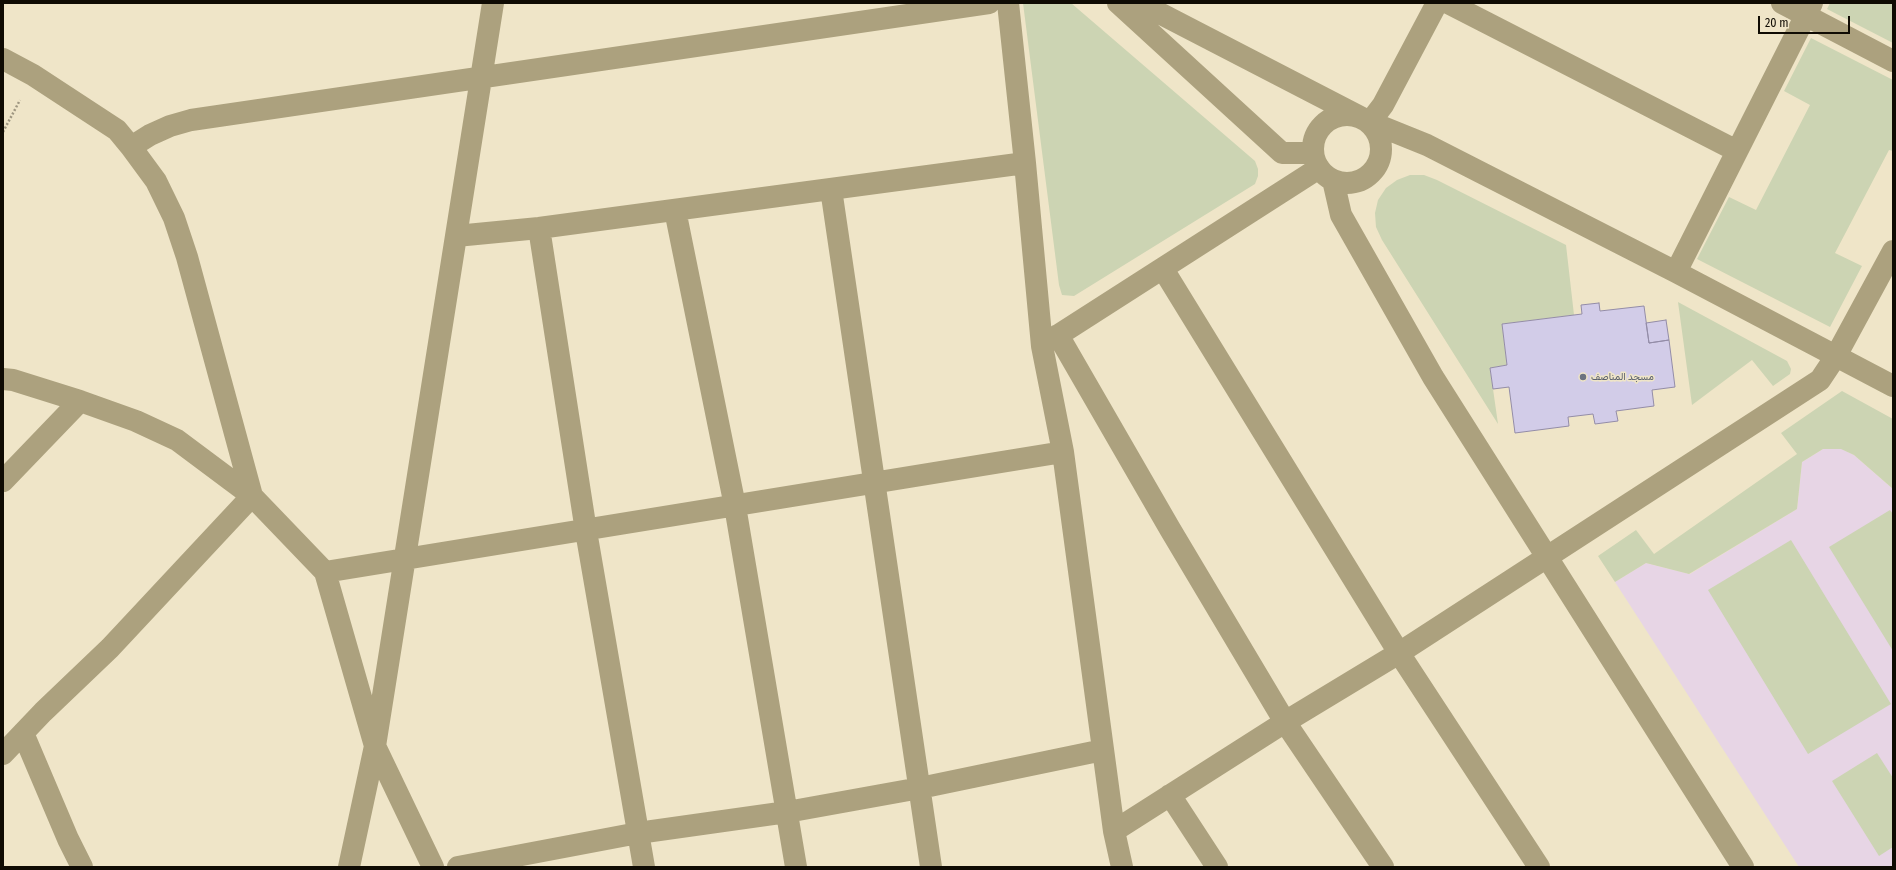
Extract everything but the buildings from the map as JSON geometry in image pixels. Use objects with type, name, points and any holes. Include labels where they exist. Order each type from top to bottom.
[{"type":"street","points":[[349,867],[375,746],[493,3]]},
{"type":"street","points":[[131,147],[150,135],[170,126],[191,120],[989,3]]},
{"type":"street","points":[[1008,3],[1025,163],[1050,341],[1063,452],[1114,831],[1122,867]]},
{"type":"street","points":[[1118,3],[1282,153],[1322,167],[1344,183],[1356,181],[1366,176],[1375,168],[1380,157],[1381,146],[1378,135],[1370,122],[1140,3]]},
{"type":"street","points":[[1370,122],[1383,105],[1437,3]]},
{"type":"street","points":[[1448,3],[1737,151]]},
{"type":"street","points":[[1782,3],[1809,9],[1893,61]]},
{"type":"street","points":[[1676,272],[1809,9]]},
{"type":"street","points":[[3,59],[34,75],[116,130],[131,147],[156,181],[174,218],[187,257],[252,496]]},
{"type":"street","points":[[1743,867],[1548,556],[1433,377],[1341,215],[1313,142],[1317,132],[1324,124],[1333,118],[1343,115],[1354,116],[1427,145],[1676,272],[1893,386]]},
{"type":"street","points":[[456,236],[539,228],[1025,163]]},
{"type":"street","points":[[1050,341],[1322,167]]},
{"type":"street","points":[[831,189],[876,483],[931,867]]},
{"type":"street","points":[[675,210],[735,506],[796,867]]},
{"type":"street","points":[[539,228],[586,530],[644,867]]},
{"type":"street","points":[[1114,831],[1285,722],[1399,653],[1820,380],[1836,356],[1893,251]]},
{"type":"street","points":[[1163,269],[1399,653],[1539,867]]},
{"type":"street","points":[[1050,341],[1170,528],[1285,722],[1383,867]]},
{"type":"street","points":[[3,379],[13,380],[80,401],[136,421],[177,440],[252,496],[324,572],[375,746],[433,867]]},
{"type":"street","points":[[3,481],[80,401]]},
{"type":"street","points":[[324,572],[1063,452]]},
{"type":"street","points":[[3,754],[42,712],[110,648],[252,496]]},
{"type":"street","points":[[23,733],[68,839],[82,867]]},
{"type":"street","points":[[458,867],[638,833],[786,812],[920,788],[1103,750]]},
{"type":"street","points":[[1170,795],[1217,867]]},
{"type":"path","points":[[3,132],[34,75]]},
{"type":"shaded area","points":[[1823,449],[1842,449],[1854,455],[1893,489],[1893,867],[1799,867],[1615,582],[1646,563],[1690,574],[1797,509],[1802,462]]},
{"type":"green space","points":[[1023,3],[1071,3],[1255,161],[1258,169],[1258,176],[1255,184],[1074,296],[1062,295],[1059,285]]},
{"type":"green space","points":[[1830,3],[1893,3],[1893,43],[1827,9]]},
{"type":"green space","points":[[1811,38],[1893,80],[1893,151],[1889,150],[1835,253],[1862,266],[1830,327],[1697,259],[1729,197],[1756,210],[1810,105],[1784,91]]},
{"type":"green space","points":[[1410,175],[1424,175],[1437,180],[1566,245],[1574,315],[1502,324],[1507,365],[1490,368],[1498,424],[1382,240],[1376,227],[1375,213],[1378,200],[1386,188],[1397,180]]},
{"type":"green space","points":[[1678,302],[1787,361],[1791,369],[1790,374],[1773,386],[1752,360],[1692,405]]},
{"type":"green space","points":[[1842,391],[1893,419],[1893,489],[1854,455],[1841,449],[1823,449],[1802,462],[1797,509],[1689,574],[1646,563],[1615,582],[1598,556],[1636,530],[1654,554],[1797,454],[1781,433]]},
{"type":"green space","points":[[1890,510],[1893,514],[1893,651],[1829,547]]},
{"type":"green space","points":[[1791,540],[1891,704],[1808,754],[1708,590]]},
{"type":"green space","points":[[1877,753],[1893,778],[1893,847],[1879,856],[1832,781]]},
{"type":"place","name":"مسجد المناصف","points":[[1583,377]]}]
